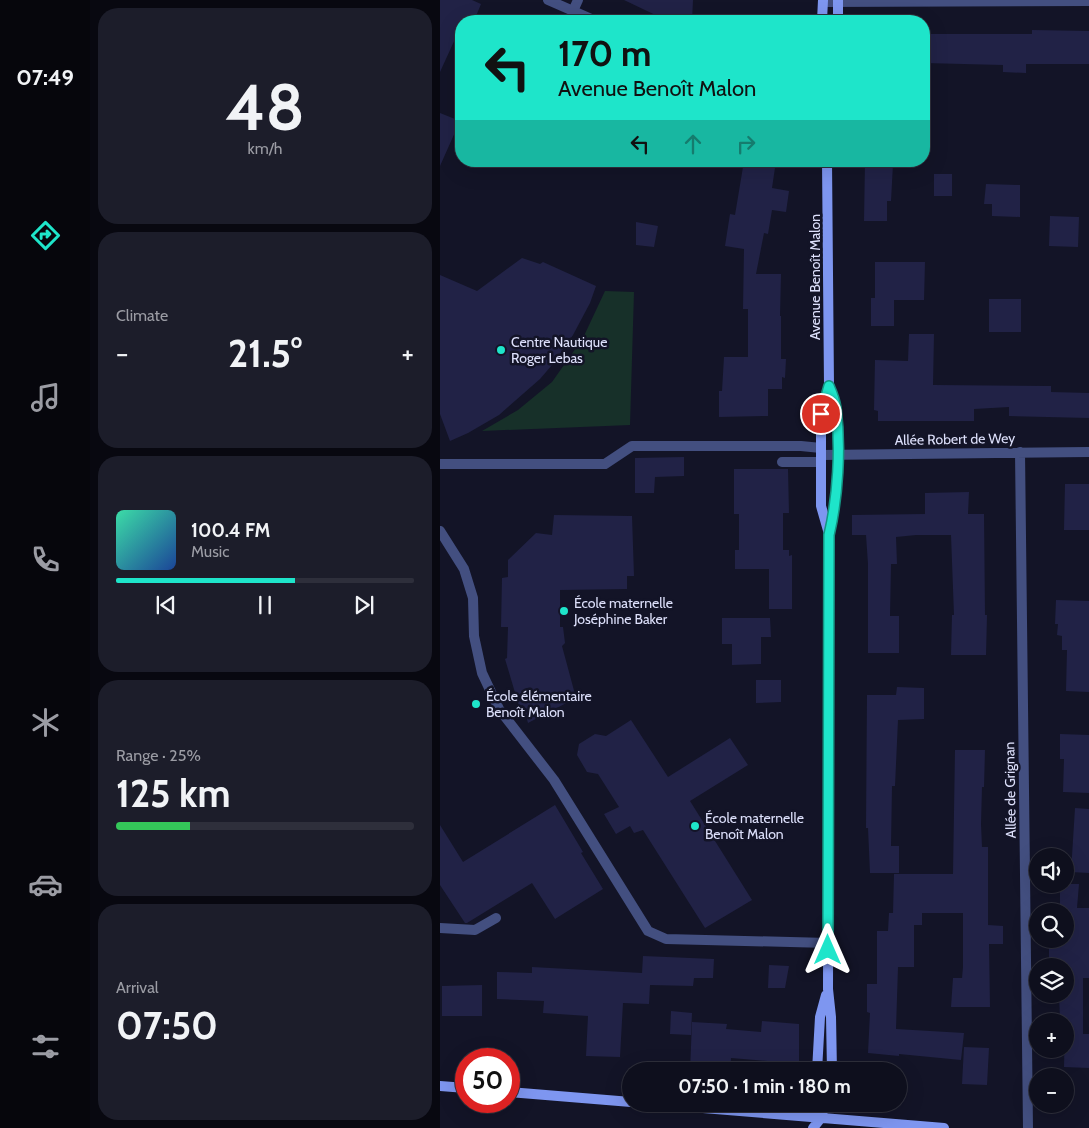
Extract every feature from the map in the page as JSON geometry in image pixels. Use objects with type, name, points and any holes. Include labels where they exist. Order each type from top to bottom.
[{"type":"main road","points":[[822,15],[823,1]]},
{"type":"main road","points":[[838,1],[838,15]]},
{"type":"main road","name":"Avenue Benoît Malon","points":[[828,167],[829,386],[821,414],[821,506],[829,535]]},
{"type":"main road","name":"Avenue Benoît Malon","points":[[829,386],[836,407],[838,455],[836,506],[829,535],[828,989],[831,1017],[832,1062]]},
{"type":"main road","name":"Avenue Benoît Malon","points":[[818,1062],[820,1017],[828,989]]},
{"type":"main road","points":[[440,1086],[455,1087]]},
{"type":"main road","points":[[520,1093],[622,1101]]},
{"type":"main road","points":[[724,1112],[821,1123],[944,1128]]},
{"type":"main road","points":[[813,1128],[821,1123]]},
{"type":"street","points":[[548,0],[583,15]]},
{"type":"street","points":[[574,11],[578,0]]},
{"type":"street","points":[[823,1],[1089,1]]},
{"type":"street","points":[[440,464],[605,464],[632,446],[801,446],[821,455]]},
{"type":"street","name":"Allée de Grignan","points":[[1020,452],[1028,1128]]},
{"type":"street","name":"Allée Robert de Wey","points":[[821,455],[1089,452]]},
{"type":"street","points":[[782,462],[821,455]]},
{"type":"street","points":[[440,531],[464,569],[473,598],[474,636],[482,672],[500,709],[554,780],[648,931],[666,939],[828,944]]},
{"type":"street","points":[[440,928],[475,930],[496,918]]},
{"type":"green space","points":[[605,291],[634,292],[630,425],[482,431],[518,410],[552,382],[583,338]]},
{"type":"building","points":[[440,0],[472,0],[481,4],[476,15],[455,15],[455,39],[440,72]]},
{"type":"building","points":[[624,0],[693,0],[692,15],[655,15]]},
{"type":"building","points":[[1032,30],[1089,31],[1089,64],[1026,64],[1026,73],[1003,72],[1003,65],[930,63],[930,34],[1032,34]]},
{"type":"building","points":[[440,113],[455,119],[455,132],[440,166]]},
{"type":"building","points":[[743,167],[775,167],[772,188],[789,191],[786,212],[772,210],[768,234],[764,233],[756,274],[781,274],[781,359],[786,359],[785,378],[782,377],[782,389],[768,389],[768,416],[719,417],[719,391],[722,391],[724,357],[748,357],[748,309],[743,309],[744,249],[725,246],[730,214],[735,215]]},
{"type":"building","points":[[865,167],[893,167],[891,201],[887,201],[887,221],[864,221]]},
{"type":"building","points":[[934,174],[952,174],[952,196],[934,196]]},
{"type":"building","points":[[986,184],[1020,185],[1020,217],[992,216],[992,204],[984,204]]},
{"type":"building","points":[[1050,216],[1079,217],[1078,247],[1049,246]]},
{"type":"building","points":[[636,222],[658,226],[654,247],[636,245]]},
{"type":"building","name":"Centre Nautique Roger Lebas","points":[[522,258],[540,264],[543,262],[596,286],[590,303],[573,335],[540,379],[499,415],[450,441],[440,414],[440,275],[477,291]]},
{"type":"building","points":[[875,262],[925,262],[924,300],[894,300],[894,326],[871,326],[871,298],[875,298]]},
{"type":"building","points":[[989,299],[1021,299],[1021,332],[989,332]]},
{"type":"building","points":[[909,334],[934,334],[933,385],[1051,386],[1051,392],[1089,393],[1089,418],[1009,416],[1009,407],[974,409],[974,421],[878,421],[878,411],[874,410],[875,360],[908,361]]},
{"type":"building","points":[[684,457],[684,476],[655,477],[654,493],[635,493],[635,458]]},
{"type":"building","points":[[734,469],[788,469],[789,513],[783,513],[783,550],[789,550],[789,556],[792,555],[792,609],[769,609],[769,569],[735,569],[735,550],[739,550],[739,514],[734,514]]},
{"type":"building","points":[[1065,484],[1089,484],[1089,530],[1064,530]]},
{"type":"building","points":[[969,492],[968,514],[984,514],[985,615],[987,615],[986,655],[951,655],[952,615],[954,615],[951,535],[896,537],[897,564],[891,564],[890,616],[899,616],[899,653],[868,653],[868,564],[866,535],[852,535],[852,515],[925,514],[925,493]]},
{"type":"building","points":[[554,515],[632,516],[634,576],[627,576],[627,589],[560,590],[560,627],[563,627],[565,643],[562,646],[576,698],[528,723],[523,705],[519,706],[505,659],[507,658],[508,627],[501,627],[502,578],[508,577],[508,560],[536,533],[552,535]]},
{"type":"building","points":[[1056,600],[1089,601],[1089,692],[1066,691],[1067,650],[1062,650],[1062,636],[1057,635],[1058,624],[1055,624]]},
{"type":"building","points":[[722,618],[770,618],[771,637],[761,637],[761,664],[732,665],[732,644],[722,644]]},
{"type":"building","points":[[756,680],[781,680],[781,702],[756,703]]},
{"type":"building","points":[[897,687],[924,688],[924,719],[898,720],[895,786],[892,786],[891,846],[899,846],[899,873],[870,873],[868,828],[866,828],[867,695],[896,695]]},
{"type":"building","points":[[631,720],[668,777],[730,738],[748,765],[690,801],[752,900],[705,928],[643,830],[634,833],[630,826],[616,834],[604,814],[619,807],[598,774],[587,772],[577,755],[579,744],[595,734],[606,736]]},
{"type":"building","points":[[1060,734],[1089,735],[1089,793],[1063,792],[1064,759],[1060,759]]},
{"type":"building","points":[[955,750],[985,750],[981,824],[982,847],[988,847],[988,925],[1003,926],[1003,944],[989,944],[990,1007],[951,1007],[953,978],[962,978],[963,913],[922,913],[922,925],[914,925],[914,967],[898,967],[896,1029],[964,1033],[961,1060],[868,1053],[870,1013],[867,1012],[867,984],[877,984],[877,931],[888,931],[889,913],[893,913],[894,874],[953,874]]},
{"type":"building","points":[[555,805],[603,889],[555,919],[532,883],[465,923],[440,885],[440,825],[463,862]]},
{"type":"building","points":[[1075,808],[1089,809],[1089,873],[1074,872],[1072,848]]},
{"type":"building","points":[[1074,884],[1079,884],[1077,908],[1089,908],[1089,978],[1083,978],[1083,1034],[1089,1034],[1089,1068],[1064,1067],[1064,1058],[1074,1058],[1074,1013],[1060,1013],[1059,1003],[1074,1003],[1074,958],[1049,958],[1049,948],[1074,948],[1074,903],[1060,903],[1060,893],[1074,893]]},
{"type":"building","points":[[643,956],[714,959],[713,978],[694,978],[693,986],[650,985],[649,1004],[623,1003],[620,1057],[586,1056],[588,1016],[543,1013],[544,1001],[497,999],[497,972],[532,973],[532,967],[642,973]]},
{"type":"building","points":[[769,965],[789,966],[785,988],[768,988]]},
{"type":"building","points":[[482,985],[482,1016],[442,1016],[442,986]]},
{"type":"building","points":[[671,1011],[692,1013],[691,1035],[670,1034]]},
{"type":"building","points":[[762,1021],[799,1024],[799,1062],[731,1058],[731,1062],[690,1062],[692,1022],[727,1024],[726,1029],[761,1032]]},
{"type":"building","points":[[964,1047],[989,1048],[987,1085],[962,1084]]},
{"type":"place","name":"Centre Nautique Roger Lebas","points":[[501,350]]},
{"type":"place","name":"École maternelle Joséphine Baker","points":[[564,611]]},
{"type":"place","name":"École élémentaire Benoît Malon","points":[[476,704]]},
{"type":"place","name":"École maternelle Benoît Malon","points":[[695,826]]},
{"type":"route","points":[[821,414],[829,386],[836,407],[838,455],[836,506],[829,535],[828,950]]}]
